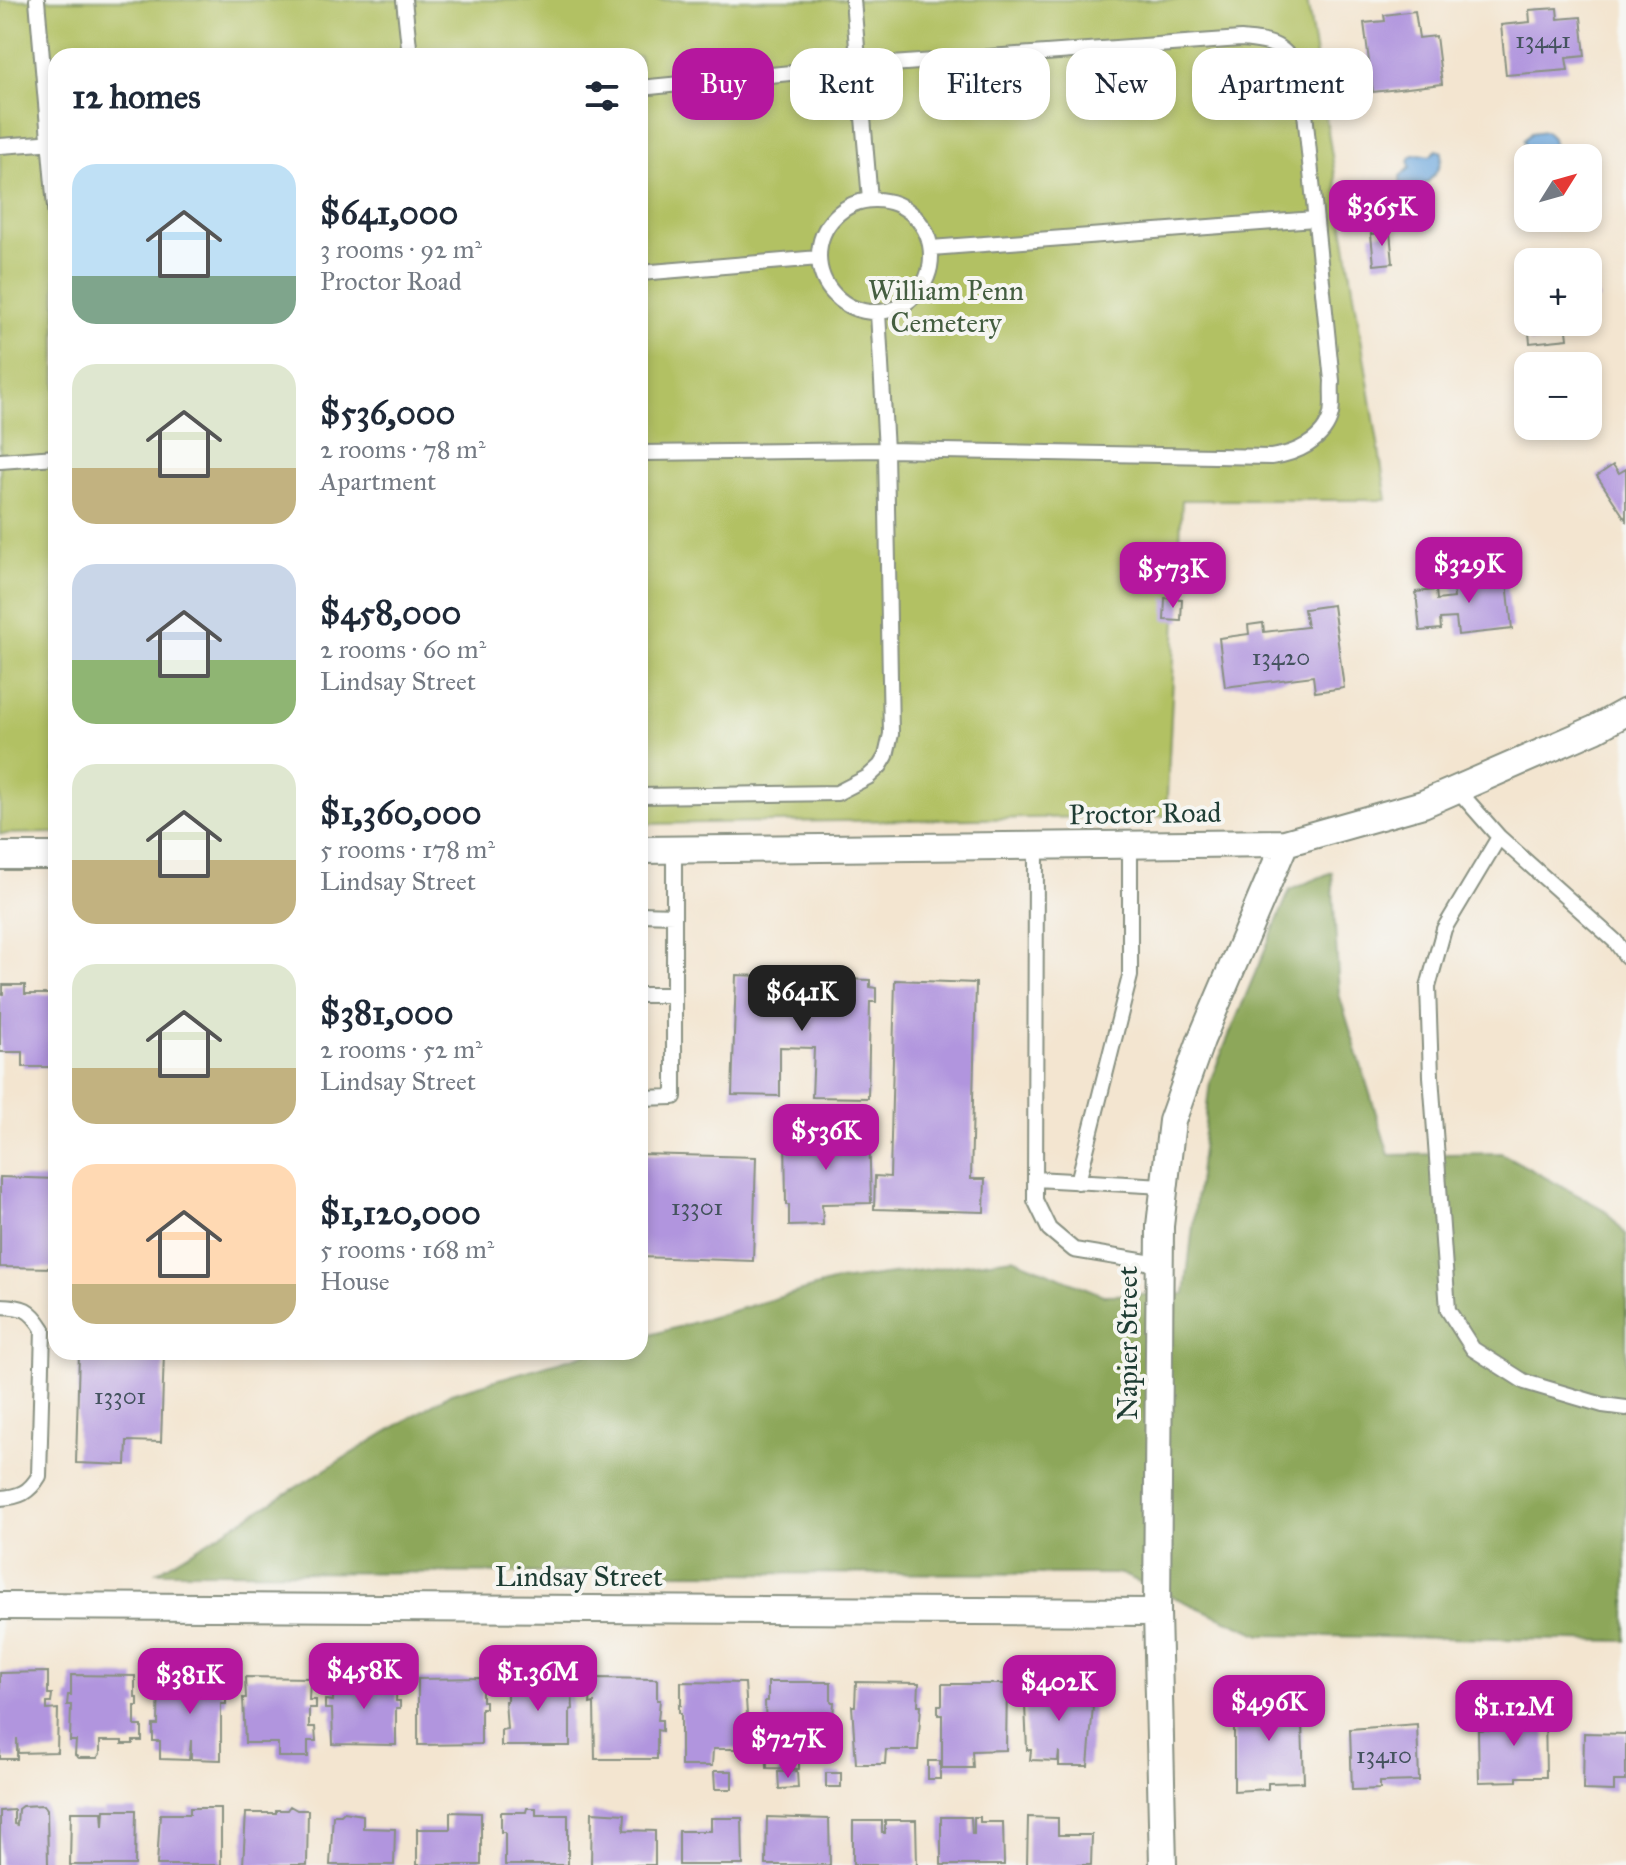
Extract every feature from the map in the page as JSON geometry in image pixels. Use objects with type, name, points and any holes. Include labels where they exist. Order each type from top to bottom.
[{"type":"street","name":"Proctor Road","points":[[648,850],[1285,843],[1423,804],[1595,729],[1626,712]]},
{"type":"street","name":"Napier Street","points":[[1163,1865],[1157,1612],[1159,1264],[1164,1186],[1172,1121],[1191,1067],[1285,843]]},
{"type":"street","points":[[0,856],[48,856]]},
{"type":"street","name":"Lindsay Street","points":[[0,1606],[1157,1612]]},
{"type":"lane","points":[[37,0],[48,98]]},
{"type":"lane","points":[[404,0],[409,48]]},
{"type":"lane","points":[[853,0],[857,48]]},
{"type":"lane","points":[[648,453],[886,450],[1271,457],[1293,454],[1322,434],[1331,415],[1332,381],[1301,73],[1279,46],[1241,39],[903,63]]},
{"type":"lane","points":[[648,87],[790,73]]},
{"type":"lane","points":[[863,120],[870,200]]},
{"type":"lane","points":[[0,146],[48,142]]},
{"type":"lane","points":[[870,200],[889,201],[906,209],[920,221],[931,248],[929,275],[921,291],[907,304],[890,311],[878,313],[854,309],[838,299],[827,285],[820,267],[819,249],[825,230],[836,215],[852,205],[870,200]]},
{"type":"lane","points":[[931,248],[1315,219]]},
{"type":"lane","points":[[648,272],[819,258]]},
{"type":"lane","points":[[648,796],[837,793],[868,777],[880,766],[891,734],[886,450],[878,313]]},
{"type":"lane","points":[[0,461],[48,458]]},
{"type":"lane","points":[[1457,789],[1499,837],[1615,941],[1626,956]]},
{"type":"lane","points":[[1499,837],[1444,929],[1428,987],[1431,1076],[1448,1310],[1473,1349],[1525,1382],[1603,1405],[1626,1408]]},
{"type":"lane","points":[[1078,1182],[1130,976],[1130,845]]},
{"type":"lane","points":[[1036,846],[1035,1200],[1049,1229],[1074,1250],[1159,1264]]},
{"type":"lane","points":[[648,1098],[674,1097],[674,849]]},
{"type":"lane","points":[[648,914],[674,915]]},
{"type":"lane","points":[[648,995],[674,995]]},
{"type":"lane","points":[[1035,1179],[1164,1186]]},
{"type":"lane","points":[[0,1306],[23,1307],[35,1316],[43,1329],[39,1476],[31,1489],[16,1498],[0,1498]]},
{"type":"green space","name":"William Penn Cemetery","points":[[0,0],[1307,0],[1315,48],[1192,48],[1192,120],[1326,120],[1387,500],[1182,500],[1166,816],[648,824],[648,48],[48,48],[48,833],[0,834]]},
{"type":"green space","points":[[1332,872],[1339,994],[1389,1155],[1501,1153],[1605,1210],[1626,1235],[1626,1641],[1261,1635],[1121,1574],[157,1572],[451,1393],[564,1360],[648,1360],[648,1336],[832,1282],[1013,1258],[1103,1295],[1185,1294],[1210,1081],[1290,890]]},
{"type":"water","points":[[1545,131],[1553,144],[1525,144],[1524,140],[1531,133]]},
{"type":"water","points":[[1437,150],[1442,152],[1441,159],[1437,171],[1428,181],[1410,192],[1400,187],[1400,176],[1410,168],[1412,156],[1430,156]]},
{"type":"building","points":[[1557,8],[1558,19],[1581,17],[1585,56],[1566,58],[1568,70],[1506,75],[1501,25],[1530,22],[1529,10]]},
{"type":"building","points":[[1415,11],[1419,38],[1436,36],[1442,84],[1373,92],[1373,48],[1367,48],[1364,23],[1385,21],[1384,15]]},
{"type":"building","points":[[1390,232],[1393,263],[1374,265],[1371,234]]},
{"type":"building","points":[[1529,336],[1568,336],[1568,339],[1530,343]]},
{"type":"building","points":[[1613,465],[1619,473],[1626,469],[1626,520],[1597,476]]},
{"type":"building","points":[[1506,572],[1512,629],[1458,635],[1456,618],[1440,619],[1441,629],[1420,631],[1416,592],[1436,590],[1437,600],[1454,598],[1452,578]]},
{"type":"building","points":[[1165,598],[1182,599],[1181,621],[1164,620]]},
{"type":"building","points":[[1333,605],[1344,688],[1315,692],[1313,676],[1225,687],[1219,638],[1249,634],[1248,625],[1263,623],[1264,632],[1307,627],[1304,609]]},
{"type":"building","points":[[736,975],[870,980],[870,987],[876,988],[876,1002],[870,1002],[868,1098],[812,1097],[814,1048],[780,1047],[780,1096],[732,1095]]},
{"type":"building","points":[[895,980],[976,983],[971,1179],[985,1179],[984,1212],[874,1209],[875,1176],[890,1177]]},
{"type":"building","points":[[3,985],[25,985],[25,994],[48,994],[48,1067],[23,1067],[23,1052],[0,1052],[0,994],[3,994]]},
{"type":"building","points":[[869,1129],[871,1203],[822,1204],[823,1225],[789,1226],[785,1131]]},
{"type":"building","points":[[648,1154],[756,1157],[753,1261],[648,1257]]},
{"type":"building","points":[[0,1177],[48,1179],[48,1268],[0,1267]]},
{"type":"building","points":[[79,1360],[164,1360],[161,1442],[127,1441],[126,1465],[76,1463]]},
{"type":"building","points":[[48,1672],[48,1694],[52,1694],[47,1710],[58,1709],[57,1752],[18,1753],[17,1738],[17,1759],[0,1759],[0,1673]]},
{"type":"building","points":[[159,1673],[222,1674],[221,1695],[226,1695],[226,1704],[221,1704],[221,1760],[191,1759],[191,1740],[189,1760],[160,1759],[160,1741],[153,1741],[153,1725],[158,1725]]},
{"type":"building","points":[[71,1675],[135,1676],[138,1706],[135,1706],[135,1726],[142,1726],[142,1741],[122,1744],[122,1741],[100,1741],[97,1758],[79,1758],[75,1755],[76,1741],[70,1741],[71,1705],[67,1705],[68,1695],[71,1695]]},
{"type":"building","points":[[245,1677],[310,1678],[309,1700],[316,1700],[316,1708],[309,1708],[309,1727],[315,1727],[316,1741],[308,1741],[308,1757],[278,1757],[278,1743],[245,1743]]},
{"type":"building","points":[[333,1678],[397,1678],[396,1701],[400,1701],[400,1709],[396,1709],[396,1745],[333,1744],[332,1709],[325,1709],[325,1700],[333,1701]]},
{"type":"building","points":[[482,1678],[485,1708],[481,1708],[481,1744],[418,1745],[418,1679]]},
{"type":"building","points":[[594,1678],[657,1679],[657,1700],[660,1700],[658,1720],[662,1720],[662,1731],[657,1730],[657,1759],[595,1759],[594,1703],[590,1704],[591,1694],[594,1694]]},
{"type":"building","points":[[507,1679],[571,1679],[573,1709],[570,1710],[570,1746],[501,1746],[501,1730],[507,1729]]},
{"type":"building","points":[[681,1682],[745,1683],[745,1749],[713,1749],[712,1766],[681,1766]]},
{"type":"building","points":[[768,1682],[831,1682],[831,1702],[834,1702],[831,1749],[799,1749],[799,1769],[767,1768],[765,1701],[768,1701]]},
{"type":"building","points":[[856,1682],[919,1683],[918,1750],[886,1750],[885,1764],[856,1764],[852,1706],[855,1706]]},
{"type":"building","points":[[942,1684],[1007,1684],[1006,1750],[972,1751],[973,1768],[942,1768],[942,1715],[938,1715],[938,1705],[942,1705]]},
{"type":"building","points":[[1028,1684],[1092,1685],[1088,1766],[1059,1766],[1059,1751],[1058,1761],[1030,1760],[1025,1705]]},
{"type":"building","points":[[1301,1694],[1304,1782],[1268,1783],[1268,1789],[1234,1791],[1234,1706],[1272,1704],[1271,1695]]},
{"type":"building","points":[[1518,1707],[1545,1707],[1546,1777],[1479,1782],[1478,1730],[1517,1728],[1517,1720],[1511,1711]]},
{"type":"building","points":[[1417,1724],[1419,1781],[1380,1782],[1380,1789],[1352,1790],[1350,1729]]},
{"type":"building","points":[[1584,1733],[1626,1734],[1626,1781],[1614,1781],[1614,1791],[1583,1790]]},
{"type":"building","points":[[928,1761],[940,1761],[940,1779],[928,1779]]},
{"type":"building","points":[[714,1771],[732,1771],[732,1789],[715,1789]]},
{"type":"building","points":[[797,1771],[798,1788],[779,1789],[778,1772]]},
{"type":"building","points":[[826,1773],[841,1773],[841,1787],[826,1787]]},
{"type":"building","points":[[44,1805],[47,1809],[48,1865],[0,1865],[0,1811],[14,1810],[14,1824],[17,1825],[18,1809],[22,1806]]},
{"type":"building","points":[[290,1806],[308,1810],[307,1865],[243,1865],[246,1813],[276,1813],[276,1810],[287,1810]]},
{"type":"building","points":[[190,1808],[221,1808],[221,1865],[157,1865],[160,1814],[190,1814]]},
{"type":"building","points":[[527,1808],[536,1808],[536,1815],[568,1815],[568,1865],[505,1865],[505,1832],[501,1832],[501,1812],[526,1812]]},
{"type":"building","points":[[104,1810],[136,1810],[135,1865],[70,1865],[71,1812],[102,1812],[103,1826]]},
{"type":"building","points":[[344,1812],[363,1815],[363,1828],[395,1829],[394,1865],[330,1865],[333,1815]]},
{"type":"building","points":[[450,1812],[481,1813],[481,1865],[417,1865],[417,1829],[450,1829]]},
{"type":"building","points":[[592,1812],[625,1814],[624,1830],[655,1831],[655,1865],[591,1865]]},
{"type":"building","points":[[767,1817],[829,1819],[830,1865],[766,1865]]},
{"type":"building","points":[[941,1817],[971,1817],[972,1834],[974,1817],[980,1817],[980,1822],[1003,1822],[1004,1865],[941,1865]]},
{"type":"building","points":[[1028,1817],[1058,1818],[1058,1835],[1092,1835],[1091,1865],[1027,1865]]},
{"type":"building","points":[[711,1818],[742,1818],[743,1865],[679,1865],[679,1831],[711,1831]]},
{"type":"building","points":[[885,1820],[916,1820],[917,1865],[853,1865],[853,1821],[882,1821],[882,1833],[885,1833]]}]
